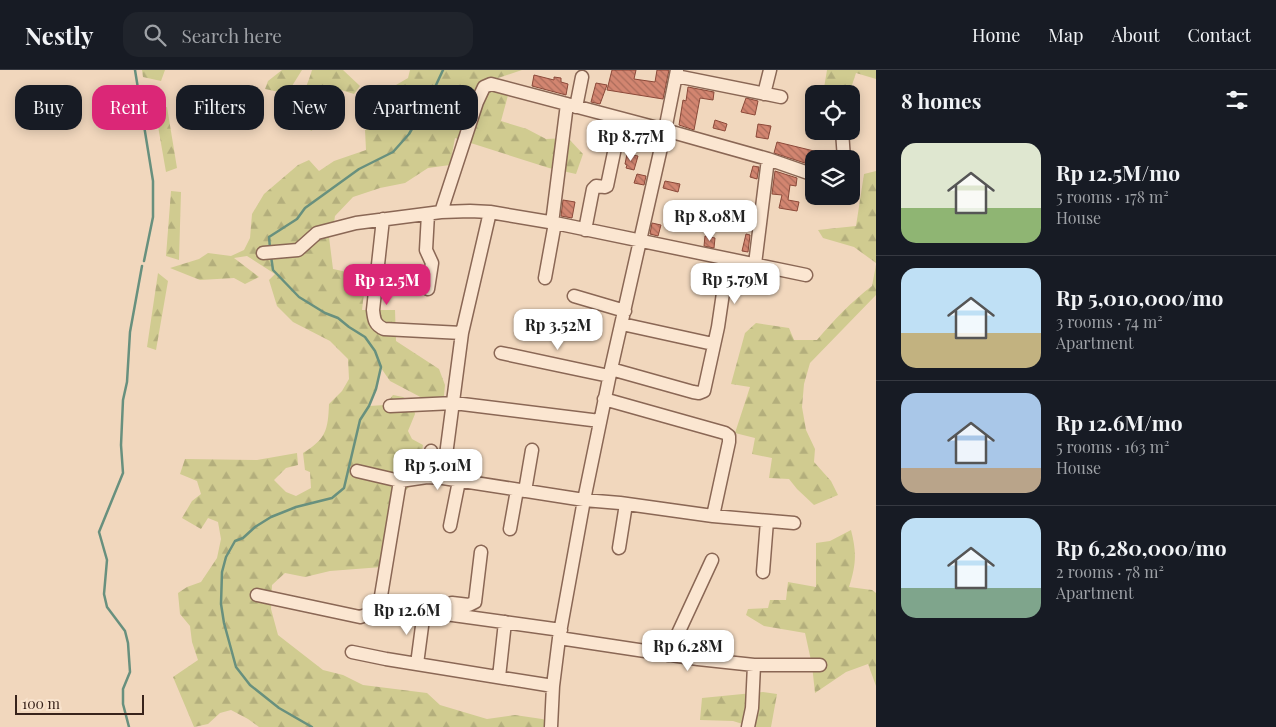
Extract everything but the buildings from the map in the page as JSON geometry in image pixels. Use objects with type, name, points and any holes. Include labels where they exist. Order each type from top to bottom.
[{"type":"street","points":[[764,94],[770,70]]},
{"type":"street","points":[[551,727],[552,686],[584,500],[604,399],[666,130],[677,73],[781,97]]},
{"type":"street","points":[[546,278],[572,106],[582,77]]},
{"type":"street","points":[[428,289],[432,263],[426,250],[435,213],[484,87],[491,84],[666,130],[805,171]]},
{"type":"street","points":[[585,230],[593,188],[596,186],[607,186],[621,119]]},
{"type":"street","points":[[754,264],[768,159]]},
{"type":"street","points":[[443,478],[462,333],[490,212]]},
{"type":"street","points":[[263,253],[298,250],[317,233],[356,223],[435,213],[490,212],[641,240],[806,275]]},
{"type":"street","points":[[383,220],[372,310],[377,326],[384,330],[462,333]]},
{"type":"street","points":[[501,353],[610,373],[699,394],[704,391],[706,385],[728,259]]},
{"type":"street","points":[[574,296],[625,311]]},
{"type":"street","points":[[622,324],[713,344]]},
{"type":"street","points":[[604,399],[729,436],[713,516]]},
{"type":"street","points":[[390,406],[454,403],[600,422]]},
{"type":"street","points":[[510,529],[532,450]]},
{"type":"street","points":[[427,477],[431,451]]},
{"type":"street","points":[[358,471],[400,481],[427,477],[443,478],[584,500],[713,516],[794,523]]},
{"type":"street","points":[[257,595],[360,617],[374,614],[379,608],[400,481]]},
{"type":"street","points":[[450,526],[459,481]]},
{"type":"street","points":[[619,548],[626,504]]},
{"type":"street","points":[[763,572],[767,521]]},
{"type":"street","points":[[449,614],[452,603],[469,605],[475,602],[481,552]]},
{"type":"street","points":[[668,655],[712,560]]},
{"type":"street","points":[[379,608],[424,611],[505,622],[668,655],[754,665],[820,665]]},
{"type":"street","points":[[417,664],[424,611]]},
{"type":"street","points":[[499,677],[505,622]]},
{"type":"street","points":[[352,652],[552,686]]},
{"type":"street","points":[[748,727],[752,708],[754,665]]},
{"type":"green space","points":[[142,70],[165,70],[161,81],[143,77]]},
{"type":"green space","points":[[282,70],[302,70],[293,85],[274,85],[274,91],[265,89],[268,81]]},
{"type":"green space","points":[[312,70],[343,70],[359,85],[355,85],[354,94],[345,91],[345,85],[307,85]]},
{"type":"green space","points":[[410,70],[522,70],[483,83],[510,88],[501,121],[527,129],[546,139],[568,138],[583,154],[576,174],[549,168],[455,138],[450,165],[428,168],[405,183],[380,188],[353,197],[335,216],[333,230],[328,229],[333,269],[366,276],[362,310],[395,310],[396,341],[439,369],[445,385],[443,406],[428,401],[390,381],[381,368],[376,389],[369,406],[385,405],[393,395],[403,397],[413,403],[415,414],[408,431],[412,439],[423,445],[417,479],[401,495],[382,567],[330,571],[305,577],[285,573],[272,585],[271,609],[278,635],[323,670],[343,675],[363,685],[427,693],[440,705],[487,719],[515,715],[542,719],[558,724],[558,727],[259,727],[231,710],[220,713],[208,724],[194,727],[173,677],[198,660],[192,642],[190,626],[180,614],[178,593],[187,587],[201,582],[217,558],[221,539],[218,522],[208,518],[201,529],[182,518],[192,501],[201,494],[197,481],[180,474],[185,459],[257,460],[297,453],[298,465],[286,468],[274,480],[286,492],[296,496],[311,488],[310,472],[305,470],[303,453],[317,443],[324,433],[328,421],[329,404],[342,391],[349,379],[348,359],[330,341],[293,322],[277,306],[269,280],[275,274],[247,256],[234,258],[259,277],[245,284],[234,278],[200,280],[170,268],[199,259],[208,253],[231,256],[244,250],[250,238],[252,214],[264,194],[298,165],[309,160],[319,171],[334,161],[366,150],[365,130],[478,130],[478,85],[396,85],[408,78]]},
{"type":"green space","points":[[827,70],[876,70],[876,79],[856,73],[852,85],[824,85]]},
{"type":"green space","points":[[166,107],[177,168],[166,172],[159,130],[166,130]]},
{"type":"green space","points":[[876,171],[876,263],[854,247],[823,238],[818,230],[856,226],[864,174]]},
{"type":"green space","points":[[171,191],[181,192],[179,260],[166,256]]},
{"type":"green space","points":[[876,265],[876,295],[810,363],[804,384],[802,407],[806,430],[815,449],[814,462],[831,481],[838,495],[814,505],[789,479],[769,478],[772,458],[752,454],[755,438],[735,433],[750,387],[731,384],[745,333],[756,323],[789,328],[794,340],[817,340],[857,298],[872,286]]},
{"type":"green space","points":[[158,273],[168,281],[156,350],[147,347]]},
{"type":"green space","points":[[851,530],[855,559],[849,587],[872,590],[876,593],[876,686],[868,664],[846,672],[815,693],[812,665],[805,633],[764,626],[746,615],[748,609],[768,608],[770,600],[786,600],[788,582],[816,587],[816,543],[830,541]]},
{"type":"green space","points":[[763,692],[777,694],[771,727],[752,727],[733,721],[700,720],[702,698]]},
{"type":"waterway","points":[[135,70],[153,181],[153,217],[144,261]]},
{"type":"waterway","points":[[270,248],[269,237],[297,219],[305,208],[359,169],[393,152],[409,134],[430,98],[443,70]]},
{"type":"waterway","points":[[271,256],[273,270],[299,297],[325,313],[338,318],[365,337],[375,351],[381,367],[376,389],[369,406],[360,420],[344,488],[332,498],[296,507],[271,517],[255,527],[243,538],[235,541],[226,557],[222,572],[221,604],[236,667],[250,685],[279,708],[312,727]]},
{"type":"waterway","points":[[129,727],[123,704],[123,689],[130,672],[128,643],[125,631],[107,607],[104,594],[107,560],[99,532],[123,473],[121,445],[123,400],[127,382],[130,332],[142,266]]}]
